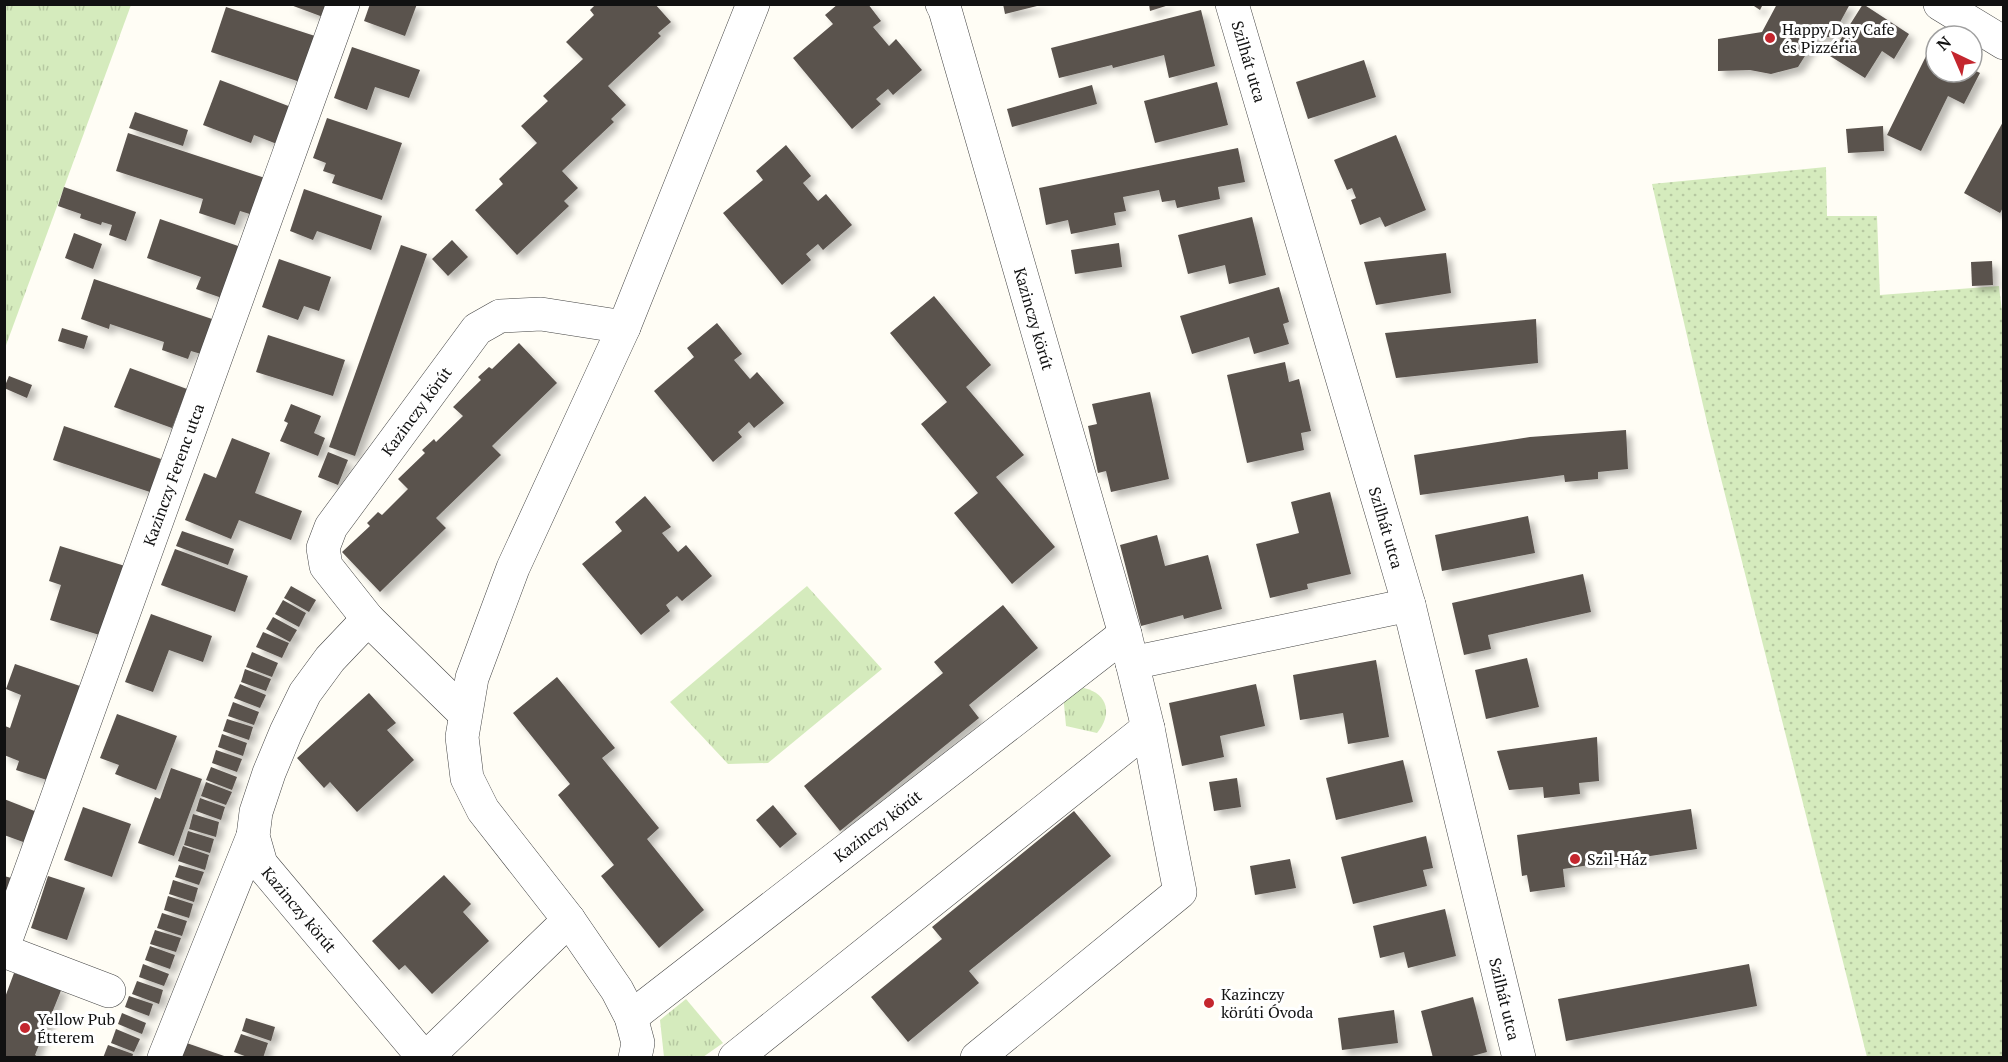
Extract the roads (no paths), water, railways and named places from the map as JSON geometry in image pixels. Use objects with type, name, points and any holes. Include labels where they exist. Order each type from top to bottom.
[{"type":"street","name":"Kazinczy Ferenc utca","points":[[4,945],[343,4]]},
{"type":"street","points":[[635,1058],[638,1043],[631,1017],[617,990],[569,920],[477,800],[467,778],[462,737],[472,678],[513,568],[624,327],[753,4]]},
{"type":"street","name":"Kazinczy körút","points":[[942,4],[949,21],[1128,648],[1148,728],[1180,892],[977,1058]]},
{"type":"street","name":"Szilhát utca","points":[[1232,4],[1409,605],[1519,1058]]},
{"type":"street","points":[[1940,4],[2004,43]]},
{"type":"street","name":"Kazinczy körút","points":[[465,714],[368,620],[326,566],[323,548],[331,527],[477,329],[500,316],[541,314],[624,327]]},
{"type":"street","name":"Kazinczy körút","points":[[631,1017],[1128,648],[1409,605]]},
{"type":"street","name":"Kazinczy körút","points":[[368,620],[330,659],[305,693],[268,772],[256,813],[253,836],[261,864],[425,1058],[569,920]]},
{"type":"street","points":[[735,1058],[1148,728]]},
{"type":"street","points":[[164,1058],[253,836]]},
{"type":"street","points":[[4,951],[109,990]]},
{"type":"place","name":"Happy Day Cafe és Pizzéria","points":[[1770,38]]},
{"type":"place","name":"Szil-Ház","points":[[1575,859]]},
{"type":"place","name":"Kazinczy körúti Óvoda","points":[[1209,1003]]},
{"type":"place","name":"Yellow Pub Étterem","points":[[25,1028]]}]
